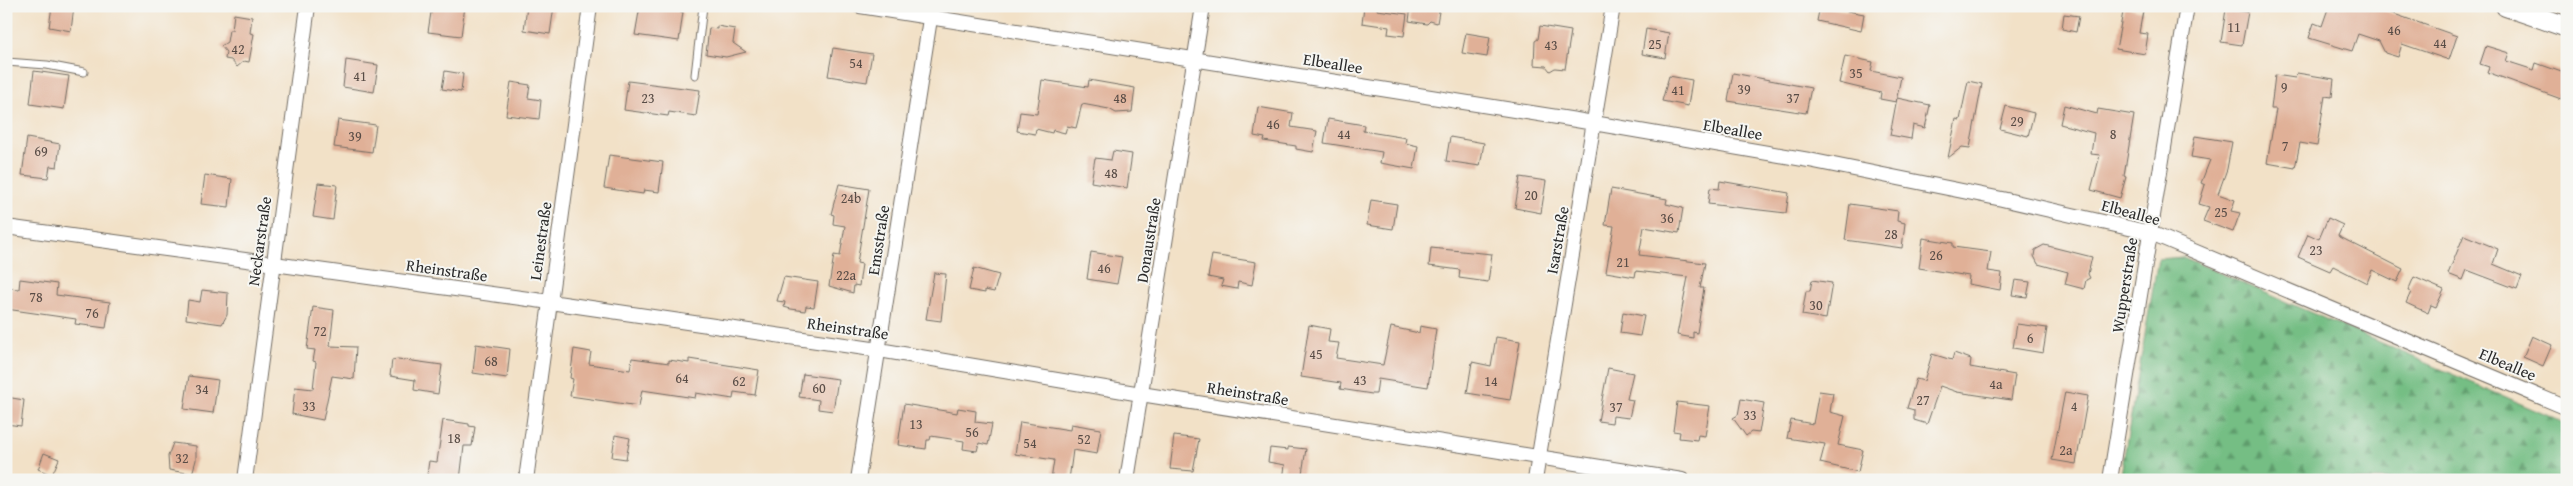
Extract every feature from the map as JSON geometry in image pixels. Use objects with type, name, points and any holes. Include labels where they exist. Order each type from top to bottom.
[{"type":"street","name":"Neckarstraße","points":[[245,480],[308,6]]},
{"type":"street","name":"Leinestraße","points":[[526,480],[590,6]]},
{"type":"street","name":"Elbeallee","points":[[860,6],[932,11],[1195,59],[1594,123],[1851,168],[2151,233],[2567,408]]},
{"type":"street","name":"Donaustraße","points":[[1127,480],[1203,6]]},
{"type":"street","name":"Isarstraße","points":[[1535,480],[1613,6]]},
{"type":"street","name":"Wupperstraße","points":[[2110,480],[2187,6]]},
{"type":"street","points":[[2506,6],[2567,28]]},
{"type":"street","name":"Emsstraße","points":[[858,480],[932,11]]},
{"type":"street","name":"Rheinstraße","points":[[6,226],[879,350],[1141,394],[1682,480]]},
{"type":"lane","points":[[696,76],[703,6]]},
{"type":"lane","points":[[6,62],[47,65],[84,72]]},
{"type":"green space","points":[[2183,257],[2567,424],[2567,480],[2120,480],[2158,259]]},
{"type":"building","points":[[52,6],[74,6],[71,31],[49,27]]},
{"type":"building","points":[[432,6],[465,6],[461,36],[428,32]]},
{"type":"building","points":[[527,6],[554,6],[550,34],[524,30]]},
{"type":"building","points":[[640,6],[683,12],[679,41],[635,35]]},
{"type":"building","points":[[1364,6],[1378,6],[1377,10],[1407,14],[1404,36],[1388,34],[1389,27],[1362,23]]},
{"type":"building","points":[[1411,6],[1440,6],[1437,23],[1430,21],[1427,24],[1409,21]]},
{"type":"building","points":[[1820,6],[1864,14],[1861,31],[1817,21]]},
{"type":"building","points":[[2329,6],[2371,6],[2457,36],[2449,60],[2402,44],[2398,57],[2385,53],[2379,41],[2358,34],[2352,51],[2309,38],[2314,23],[2322,26]]},
{"type":"building","points":[[2124,7],[2143,11],[2139,33],[2148,34],[2145,54],[2116,49]]},
{"type":"building","points":[[2226,9],[2248,12],[2242,45],[2221,42]]},
{"type":"building","points":[[234,14],[252,17],[250,33],[254,34],[249,62],[244,61],[237,67],[231,60],[225,59],[226,52],[221,46],[227,42],[229,30],[232,30]]},
{"type":"building","points":[[2064,14],[2079,16],[2076,32],[2062,29]]},
{"type":"building","points":[[717,26],[735,29],[733,43],[746,52],[726,57],[706,54],[709,28],[717,29]]},
{"type":"building","points":[[1540,26],[1571,31],[1565,69],[1555,68],[1550,71],[1546,66],[1534,65],[1535,41],[1538,39]]},
{"type":"building","points":[[1646,29],[1669,33],[1665,58],[1642,54]]},
{"type":"building","points":[[1466,33],[1490,37],[1487,57],[1462,53]]},
{"type":"building","points":[[2486,46],[2509,53],[2506,61],[2534,70],[2536,63],[2567,74],[2561,99],[2487,72],[2489,67],[2480,64]]},
{"type":"building","points":[[833,48],[872,54],[867,82],[828,76]]},
{"type":"building","points":[[1845,56],[1873,62],[1871,71],[1901,77],[1896,102],[1880,99],[1881,93],[1839,83]]},
{"type":"building","points":[[346,60],[378,65],[374,92],[343,87]]},
{"type":"building","points":[[34,71],[69,76],[64,109],[30,104]]},
{"type":"building","points":[[445,71],[463,74],[461,92],[442,89]]},
{"type":"building","points":[[1733,73],[1811,88],[1806,113],[1728,101]]},
{"type":"building","points":[[2297,73],[2334,79],[2332,97],[2325,96],[2317,146],[2300,143],[2295,168],[2267,163],[2276,109],[2271,109],[2275,75],[2295,78]]},
{"type":"building","points":[[1669,76],[1692,80],[1688,106],[1662,101]]},
{"type":"building","points":[[1042,80],[1088,87],[1089,80],[1135,88],[1132,112],[1116,113],[1109,109],[1082,104],[1076,128],[1067,126],[1065,133],[1053,130],[1052,133],[1036,129],[1035,134],[1017,131],[1020,112],[1037,114]]},
{"type":"building","points":[[628,81],[700,90],[696,116],[669,112],[668,116],[624,110]]},
{"type":"building","points":[[1968,81],[1982,84],[1970,148],[1962,147],[1948,158],[1956,119],[1960,120]]},
{"type":"building","points":[[511,82],[530,85],[528,98],[541,100],[539,119],[506,115]]},
{"type":"building","points":[[1897,98],[1930,105],[1925,128],[1913,125],[1911,139],[1890,135]]},
{"type":"building","points":[[2064,105],[2097,114],[2098,109],[2134,115],[2124,176],[2126,177],[2120,198],[2091,190],[2100,155],[2091,154],[2094,133],[2060,124]]},
{"type":"building","points":[[2006,106],[2034,113],[2028,136],[2000,129]]},
{"type":"building","points":[[1258,107],[1293,113],[1291,127],[1317,131],[1313,152],[1296,149],[1296,146],[1264,141],[1265,138],[1254,136]]},
{"type":"building","points":[[1328,119],[1364,125],[1363,131],[1406,138],[1405,143],[1418,146],[1414,169],[1380,163],[1382,152],[1324,143]]},
{"type":"building","points":[[338,120],[376,125],[372,152],[334,147]]},
{"type":"building","points":[[2195,136],[2232,142],[2227,169],[2218,194],[2235,200],[2231,211],[2240,213],[2233,232],[2203,221],[2209,207],[2199,204],[2205,185],[2201,183],[2210,160],[2191,157]]},
{"type":"building","points":[[1450,137],[1484,143],[1480,166],[1446,161]]},
{"type":"building","points":[[27,138],[60,144],[57,167],[50,166],[48,178],[22,175]]},
{"type":"building","points":[[1113,151],[1132,154],[1127,188],[1091,182],[1095,158],[1111,160]]},
{"type":"building","points":[[609,155],[663,162],[659,192],[644,190],[643,194],[604,188]]},
{"type":"building","points":[[205,175],[232,179],[229,207],[201,204]]},
{"type":"building","points":[[1520,177],[1546,181],[1541,213],[1515,208]]},
{"type":"building","points":[[1720,181],[1789,193],[1786,213],[1708,204],[1710,188],[1719,189]]},
{"type":"building","points":[[318,183],[337,185],[333,220],[313,217]]},
{"type":"building","points":[[839,184],[869,189],[857,263],[862,264],[859,286],[854,285],[853,293],[829,286],[834,255],[840,256],[845,226],[833,224],[834,215],[831,214]]},
{"type":"building","points":[[1611,189],[1667,199],[1666,204],[1683,208],[1679,233],[1644,227],[1639,255],[1705,263],[1700,288],[1704,288],[1697,333],[1693,332],[1693,338],[1677,335],[1688,277],[1636,271],[1635,277],[1606,272],[1614,226],[1605,225]]},
{"type":"building","points":[[1371,200],[1397,204],[1393,229],[1367,225]]},
{"type":"building","points":[[1850,204],[1898,211],[1897,221],[1905,223],[1902,248],[1845,240]]},
{"type":"building","points":[[2328,218],[2343,225],[2338,236],[2403,269],[2397,282],[2372,270],[2367,283],[2333,266],[2330,271],[2298,257],[2308,234],[2319,239]]},
{"type":"building","points":[[2464,235],[2498,249],[2493,264],[2522,276],[2517,289],[2467,270],[2463,280],[2448,274]]},
{"type":"building","points":[[1923,238],[1953,243],[1953,247],[1991,252],[1988,271],[2002,273],[2000,290],[1968,284],[1969,276],[1919,268]]},
{"type":"building","points":[[2044,245],[2092,257],[2088,274],[2090,278],[2086,280],[2084,289],[2065,284],[2068,272],[2038,264],[2034,256],[2035,250]]},
{"type":"building","points":[[1431,248],[1492,254],[1488,282],[1459,278],[1460,270],[1429,266]]},
{"type":"building","points":[[1091,252],[1122,257],[1117,284],[1087,279]]},
{"type":"building","points":[[1212,255],[1256,262],[1252,285],[1238,282],[1237,289],[1221,286],[1223,280],[1208,277]]},
{"type":"building","points":[[974,268],[999,275],[994,292],[985,290],[985,293],[969,290]]},
{"type":"building","points":[[934,273],[946,274],[941,321],[926,319]]},
{"type":"building","points":[[784,277],[818,282],[814,307],[806,306],[805,311],[791,309],[784,307],[785,302],[777,301]]},
{"type":"building","points":[[2414,277],[2444,290],[2436,307],[2431,305],[2428,313],[2406,303],[2411,292],[2408,291]]},
{"type":"building","points":[[20,279],[57,284],[56,295],[110,302],[106,328],[75,324],[76,319],[6,309],[6,288],[19,289]]},
{"type":"building","points":[[1812,280],[1832,283],[1826,319],[1802,315],[1806,291],[1810,291]]},
{"type":"building","points":[[2015,280],[2030,282],[2027,297],[2012,295]]},
{"type":"building","points":[[202,290],[228,293],[227,315],[222,324],[186,319],[188,300],[200,302]]},
{"type":"building","points":[[313,307],[334,310],[330,346],[356,347],[354,379],[332,376],[323,420],[292,414],[295,387],[313,389],[316,362],[313,361],[315,350],[307,349]]},
{"type":"building","points":[[1623,312],[1644,316],[1640,336],[1620,333]]},
{"type":"building","points":[[2017,324],[2047,328],[2043,353],[2013,348]]},
{"type":"building","points":[[1309,325],[1330,329],[1328,342],[1339,343],[1336,358],[1383,365],[1391,327],[1419,333],[1420,326],[1436,329],[1428,387],[1378,379],[1376,394],[1372,394],[1340,389],[1341,383],[1301,377]]},
{"type":"building","points":[[2532,336],[2552,345],[2543,366],[2523,357]]},
{"type":"building","points":[[1496,337],[1520,341],[1510,400],[1467,393],[1472,362],[1491,366]]},
{"type":"building","points":[[476,344],[510,349],[507,378],[473,373]]},
{"type":"building","points":[[574,349],[591,352],[589,364],[630,370],[632,358],[669,363],[669,360],[689,363],[689,359],[759,370],[755,395],[734,392],[733,399],[696,393],[695,398],[642,390],[639,406],[570,396],[573,379],[570,378]]},
{"type":"building","points":[[1954,353],[1971,359],[1970,367],[2015,375],[2011,400],[1957,392],[1940,386],[1927,424],[1914,420],[1914,410],[1907,408],[1916,379],[1924,381],[1932,354],[1952,360]]},
{"type":"building","points":[[398,359],[442,365],[438,394],[414,390],[415,380],[390,376],[392,360]]},
{"type":"building","points":[[1608,368],[1633,373],[1627,399],[1633,400],[1629,418],[1613,416],[1612,423],[1598,421]]},
{"type":"building","points":[[803,374],[838,379],[833,411],[818,409],[819,400],[799,397]]},
{"type":"building","points":[[189,376],[218,380],[213,413],[184,409]]},
{"type":"building","points":[[1819,391],[1833,393],[1830,412],[1845,416],[1838,445],[1863,450],[1858,472],[1820,463],[1825,444],[1787,438],[1791,420],[1813,424]]},
{"type":"building","points":[[2065,392],[2088,396],[2076,464],[2052,460]]},
{"type":"building","points":[[6,397],[24,400],[21,426],[6,424]]},
{"type":"building","points":[[1741,399],[1764,403],[1759,433],[1751,432],[1746,436],[1733,418],[1738,415]]},
{"type":"building","points":[[1677,402],[1710,406],[1705,436],[1698,435],[1697,440],[1679,438],[1680,432],[1673,431]]},
{"type":"building","points":[[904,404],[957,413],[958,408],[976,411],[975,422],[992,424],[988,445],[979,443],[977,451],[963,449],[964,441],[931,436],[930,440],[927,440],[926,449],[898,445]]},
{"type":"building","points":[[443,420],[469,424],[469,426],[475,427],[472,446],[464,446],[460,480],[434,480],[434,476],[427,475],[429,461],[437,462]]},
{"type":"building","points":[[1020,422],[1070,430],[1071,424],[1101,429],[1097,454],[1073,450],[1069,480],[1051,480],[1054,460],[1015,454]]},
{"type":"building","points":[[615,435],[630,438],[626,459],[612,457]]},
{"type":"building","points":[[1174,436],[1199,439],[1193,471],[1170,469]]},
{"type":"building","points":[[173,443],[196,446],[196,460],[192,474],[169,470],[168,456]]},
{"type":"building","points":[[1288,447],[1306,449],[1301,480],[1283,480],[1285,465],[1268,462],[1270,448],[1288,450]]},
{"type":"building","points":[[44,453],[59,459],[52,475],[38,469]]}]
